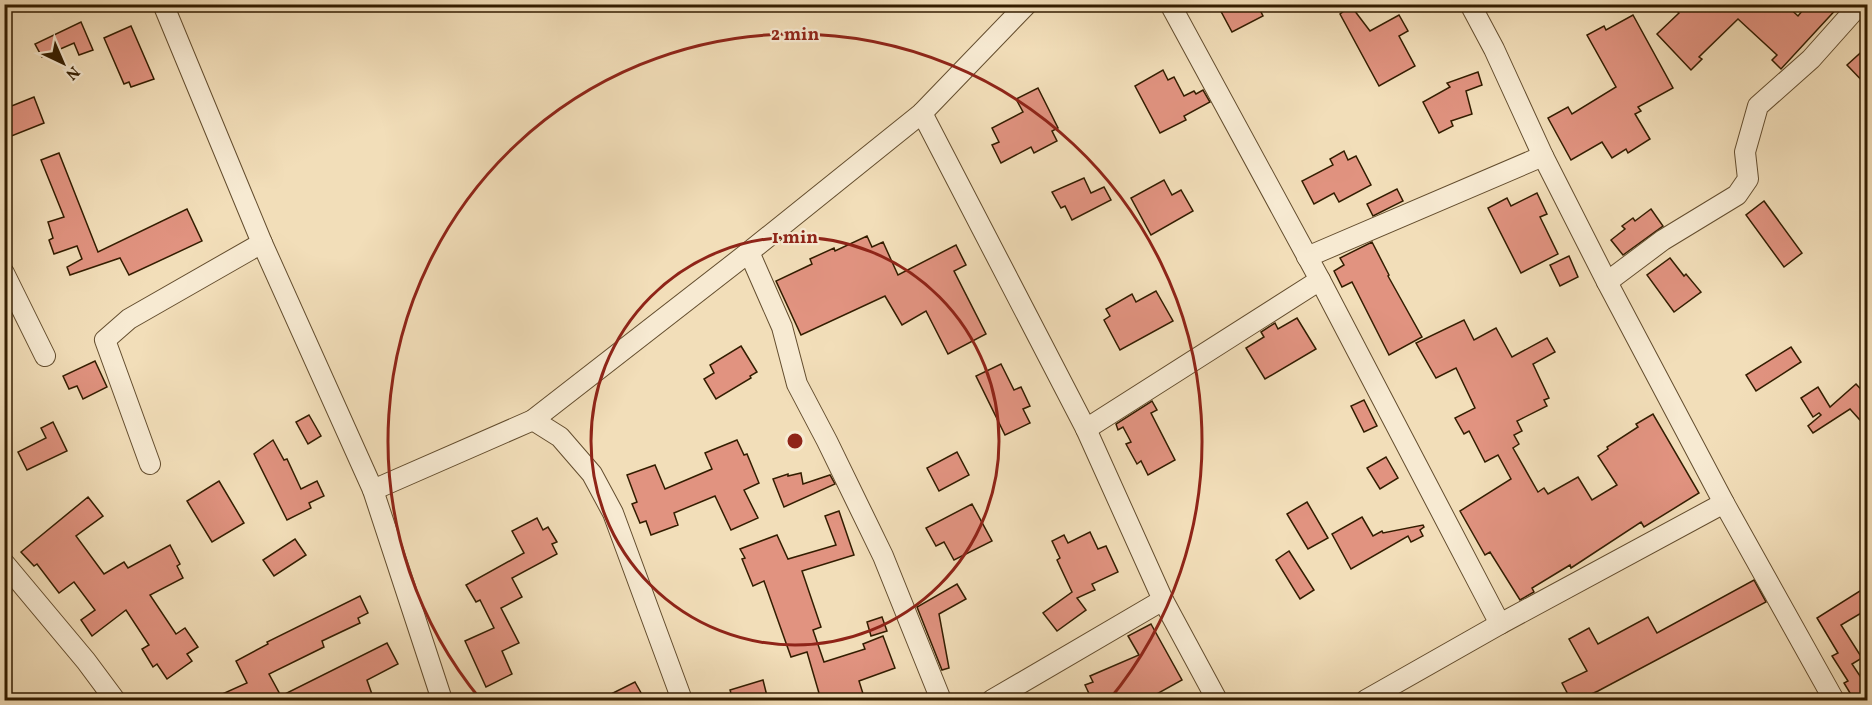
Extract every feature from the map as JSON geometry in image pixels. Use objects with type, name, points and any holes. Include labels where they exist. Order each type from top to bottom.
[{"type":"street","points":[[163,4],[262,243],[373,490],[442,700]]},
{"type":"street","points":[[373,490],[533,420],[749,252],[922,112],[1027,4]]},
{"type":"street","points":[[1170,4],[1320,280],[1500,624]]},
{"type":"street","points":[[1470,4],[1607,282],[1724,503],[1834,700]]},
{"type":"street","points":[[1607,282],[1663,240],[1737,195],[1748,179],[1745,153],[1758,106],[1811,59],[1860,4]]},
{"type":"street","points":[[922,112],[1086,429],[1163,600],[1217,700]]},
{"type":"street","points":[[1307,257],[1543,156]]},
{"type":"street","points":[[150,464],[105,340],[129,319],[262,243]]},
{"type":"street","points":[[749,252],[782,327],[797,384],[883,556],[941,700]]},
{"type":"street","points":[[4,273],[45,357]]},
{"type":"street","points":[[1086,429],[1320,280]]},
{"type":"street","points":[[533,420],[560,437],[592,474],[613,513],[682,700]]},
{"type":"street","points":[[1366,700],[1500,624],[1724,503]]},
{"type":"street","points":[[4,563],[86,661],[115,700]]},
{"type":"street","points":[[992,700],[1163,600]]},
{"type":"building","points":[[1217,4],[1257,4],[1263,16],[1232,32]]},
{"type":"building","points":[[1671,4],[1785,4],[1798,16],[1808,4],[1841,4],[1781,69],[1772,60],[1777,55],[1738,19],[1699,57],[1702,59],[1691,70],[1657,34],[1679,13]]},
{"type":"building","points":[[1351,6],[1370,31],[1399,15],[1408,31],[1399,36],[1415,66],[1379,86],[1340,14]]},
{"type":"building","points":[[1633,15],[1673,88],[1638,107],[1641,111],[1635,114],[1650,139],[1628,153],[1626,149],[1612,158],[1602,142],[1571,160],[1548,118],[1568,107],[1572,114],[1616,87],[1587,35],[1604,26],[1606,30]]},
{"type":"building","points":[[81,22],[93,50],[79,55],[74,43],[42,57],[35,44]]},
{"type":"building","points":[[131,26],[154,79],[131,87],[129,82],[124,84],[104,38]]},
{"type":"building","points":[[1868,46],[1868,87],[1847,65]]},
{"type":"building","points":[[1163,70],[1168,80],[1174,77],[1184,96],[1203,90],[1210,102],[1184,116],[1186,120],[1160,133],[1135,86]]},
{"type":"building","points":[[1478,72],[1482,85],[1466,91],[1472,114],[1451,121],[1453,126],[1439,133],[1423,102],[1450,87],[1447,83]]},
{"type":"building","points":[[1038,88],[1058,128],[1052,131],[1057,141],[1034,153],[1031,147],[1001,163],[992,145],[999,142],[992,128],[1023,112],[1016,99]]},
{"type":"building","points":[[34,97],[44,123],[4,139],[4,109]]},
{"type":"building","points":[[1344,151],[1348,160],[1356,156],[1371,185],[1339,202],[1334,193],[1314,204],[1302,181],[1333,165],[1330,159]]},
{"type":"building","points":[[59,153],[98,252],[187,209],[202,241],[129,275],[120,258],[70,275],[67,267],[82,259],[77,246],[54,254],[49,240],[53,238],[48,222],[64,217],[41,160]]},
{"type":"building","points":[[1084,178],[1091,193],[1104,187],[1111,200],[1072,220],[1065,206],[1061,208],[1052,192]]},
{"type":"building","points":[[1164,180],[1172,195],[1181,190],[1193,211],[1151,235],[1131,198]]},
{"type":"building","points":[[1397,189],[1403,201],[1373,216],[1367,204]]},
{"type":"building","points":[[1537,193],[1547,214],[1540,217],[1558,254],[1521,273],[1488,208],[1507,198],[1511,206]]},
{"type":"building","points":[[1764,201],[1802,253],[1784,267],[1746,215]]},
{"type":"building","points":[[1651,209],[1663,226],[1623,255],[1611,240],[1625,229],[1622,226],[1633,218],[1635,221]]},
{"type":"building","points":[[867,236],[872,247],[883,242],[898,275],[956,245],[966,265],[954,271],[986,334],[948,354],[926,311],[902,325],[885,296],[801,335],[776,281],[812,264],[810,259],[834,248],[835,251]]},
{"type":"building","points":[[1372,242],[1422,337],[1389,355],[1352,282],[1342,287],[1334,271],[1344,265],[1340,258]]},
{"type":"building","points":[[1569,256],[1578,277],[1560,286],[1550,265]]},
{"type":"building","points":[[1670,258],[1701,292],[1674,312],[1647,275]]},
{"type":"building","points":[[1156,291],[1173,321],[1120,350],[1104,320],[1110,316],[1106,309],[1132,294],[1136,302]]},
{"type":"building","points":[[1297,318],[1316,349],[1265,379],[1246,348],[1264,337],[1261,332],[1275,323],[1278,329]]},
{"type":"building","points":[[1464,320],[1474,340],[1496,328],[1512,357],[1547,338],[1555,352],[1533,364],[1549,398],[1544,400],[1547,406],[1517,421],[1522,431],[1514,435],[1519,444],[1513,448],[1538,492],[1544,488],[1548,494],[1578,477],[1592,500],[1617,485],[1598,456],[1608,449],[1607,447],[1638,427],[1636,424],[1653,414],[1699,493],[1644,527],[1641,522],[1571,568],[1570,565],[1532,588],[1534,592],[1520,600],[1490,552],[1485,555],[1460,511],[1511,479],[1498,455],[1485,462],[1469,431],[1464,434],[1455,418],[1475,408],[1456,368],[1436,378],[1416,343]]},
{"type":"building","points":[[741,346],[757,372],[716,399],[704,379],[714,373],[710,365]]},
{"type":"building","points":[[1791,347],[1801,362],[1756,391],[1746,375]]},
{"type":"building","points":[[95,361],[107,387],[83,399],[77,386],[69,389],[63,376]]},
{"type":"building","points":[[1001,364],[1014,390],[1021,387],[1030,406],[1023,409],[1030,423],[1005,435],[976,376]]},
{"type":"building","points":[[1856,384],[1868,397],[1868,429],[1850,409],[1813,433],[1808,426],[1821,415],[1819,413],[1813,417],[1801,398],[1818,387],[1830,407]]},
{"type":"building","points":[[1364,400],[1377,426],[1364,432],[1351,406]]},
{"type":"building","points":[[1152,401],[1157,410],[1151,413],[1175,460],[1148,475],[1141,461],[1137,464],[1126,444],[1131,442],[1123,427],[1118,430],[1116,424]]},
{"type":"building","points":[[309,415],[321,436],[308,444],[296,422]]},
{"type":"building","points":[[53,422],[67,451],[27,470],[18,452],[46,438],[41,428]]},
{"type":"building","points":[[273,440],[284,460],[287,459],[301,489],[317,481],[324,496],[309,503],[311,508],[287,520],[254,454]]},
{"type":"building","points":[[737,440],[744,455],[747,454],[759,483],[744,490],[758,518],[731,530],[715,496],[674,513],[678,525],[651,535],[646,521],[640,523],[632,504],[637,502],[627,475],[655,465],[665,489],[712,469],[705,453]]},
{"type":"building","points":[[957,452],[969,475],[939,491],[927,468]]},
{"type":"building","points":[[1386,457],[1398,478],[1380,489],[1367,468]]},
{"type":"building","points":[[801,473],[803,484],[830,475],[835,484],[784,507],[773,479]]},
{"type":"building","points":[[219,481],[244,523],[212,542],[187,501]]},
{"type":"building","points":[[88,497],[103,516],[76,536],[104,574],[124,562],[128,568],[170,545],[180,564],[177,566],[183,578],[150,595],[176,634],[185,628],[198,647],[187,654],[192,661],[167,679],[157,664],[153,667],[142,649],[149,645],[126,610],[92,636],[81,620],[95,610],[74,582],[59,593],[37,564],[34,566],[21,552]]},
{"type":"building","points":[[1307,502],[1328,538],[1308,549],[1287,514]]},
{"type":"building","points":[[972,504],[992,541],[954,560],[944,542],[936,546],[926,528]]},
{"type":"building","points":[[839,511],[854,555],[802,571],[821,627],[813,630],[824,662],[865,649],[863,644],[883,636],[895,668],[859,681],[865,700],[821,700],[807,652],[791,657],[764,581],[753,586],[740,549],[777,535],[788,559],[836,545],[825,516]]},
{"type":"building","points":[[1362,517],[1373,536],[1382,531],[1383,533],[1423,525],[1424,527],[1420,530],[1423,536],[1411,542],[1408,536],[1351,569],[1332,534]]},
{"type":"building","points":[[537,518],[543,530],[548,527],[557,542],[552,544],[557,554],[512,578],[522,597],[501,608],[519,643],[502,651],[512,674],[486,687],[465,641],[494,628],[480,600],[476,602],[466,585],[524,553],[512,531]]},
{"type":"building","points":[[1090,532],[1098,549],[1106,546],[1118,572],[1092,584],[1095,590],[1077,598],[1086,610],[1057,631],[1043,613],[1072,592],[1057,560],[1060,558],[1052,541],[1064,535],[1068,543]]},
{"type":"building","points":[[295,539],[306,555],[274,576],[263,560]]},
{"type":"building","points":[[1289,551],[1314,590],[1300,599],[1276,560]]},
{"type":"building","points":[[1754,580],[1766,602],[1598,691],[1578,700],[1571,700],[1562,683],[1587,671],[1569,639],[1589,628],[1598,644],[1648,617],[1657,633]]},
{"type":"building","points":[[957,584],[966,599],[939,614],[949,668],[942,670],[917,607]]},
{"type":"building","points":[[1863,589],[1868,597],[1868,609],[1841,625],[1862,658],[1852,664],[1868,688],[1868,700],[1861,700],[1857,695],[1853,698],[1844,683],[1848,681],[1832,656],[1838,653],[1817,618]]},
{"type":"building","points":[[360,596],[368,613],[358,618],[360,623],[322,641],[324,647],[269,674],[281,696],[387,643],[398,664],[367,680],[374,700],[209,700],[247,683],[236,661],[268,644],[267,642]]},
{"type":"building","points":[[882,617],[887,631],[871,636],[867,622]]},
{"type":"building","points":[[1151,624],[1182,680],[1153,696],[1155,700],[1092,700],[1085,685],[1093,682],[1090,676],[1139,655],[1128,636]]},
{"type":"building","points":[[763,680],[768,700],[733,700],[730,690]]},
{"type":"building","points":[[635,682],[645,700],[599,700]]}]
